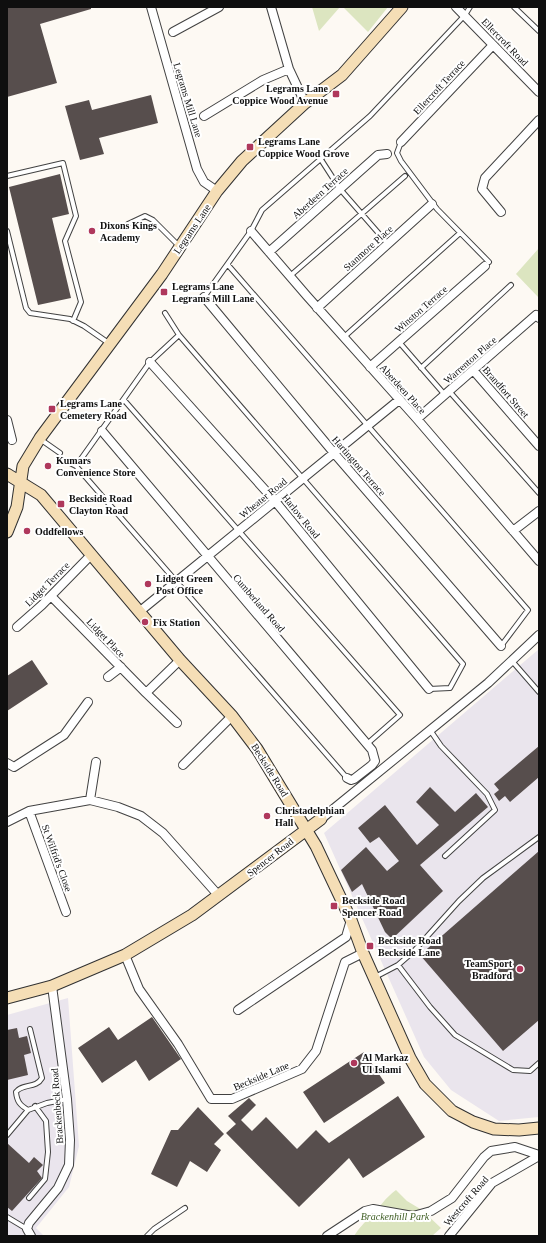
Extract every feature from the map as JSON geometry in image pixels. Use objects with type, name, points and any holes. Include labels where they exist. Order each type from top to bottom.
[{"type":"street","name":"Legrams Mill Lane","points":[[150,7],[197,169],[204,182],[217,191]]},
{"type":"street","points":[[173,32],[219,7]]},
{"type":"street","points":[[271,7],[289,69],[306,103]]},
{"type":"street","name":"Legrams Lane","points":[[7,532],[17,508],[23,466],[40,438],[180,247],[217,191],[242,161],[306,103],[342,75],[402,7]]},
{"type":"street","name":"Ellercroft Road","points":[[456,7],[539,92]]},
{"type":"street","name":"Ellercroft Terrace","points":[[401,142],[493,45]]},
{"type":"street","points":[[204,116],[263,80],[289,69]]},
{"type":"street","points":[[501,212],[482,189],[485,178],[539,120]]},
{"type":"street","name":"Aberdeen Terrace","points":[[269,252],[378,155],[387,154]]},
{"type":"street","name":"Stanmore Place","points":[[317,308],[432,204]]},
{"type":"street","name":"Aberdeen Place","points":[[251,231],[317,308],[399,400],[418,419],[539,561]]},
{"type":"street","name":"Winston Terrace","points":[[370,367],[487,264]]},
{"type":"street","name":"Hartington Terrace","points":[[204,297],[334,452],[501,646]]},
{"type":"street","name":"Warrenton Place","points":[[418,419],[473,370],[537,317]]},
{"type":"street","name":"Harlow Road","points":[[150,362],[275,501],[429,689]]},
{"type":"street","name":"Brandfort Street","points":[[473,370],[539,446]]},
{"type":"street","name":"Wheater Road","points":[[139,612],[399,400]]},
{"type":"street","points":[[7,420],[12,440]]},
{"type":"street","name":"Cumberland Road","points":[[102,431],[207,557],[367,744],[374,756],[375,761],[354,779],[351,780],[347,778]]},
{"type":"street","name":"Beckside Road","points":[[7,474],[41,495],[180,660],[232,716],[257,749],[316,846],[351,920],[363,953],[410,1058],[425,1084],[452,1111],[473,1122],[494,1129],[519,1130],[539,1128]]},
{"type":"street","points":[[513,531],[539,511]]},
{"type":"street","name":"Lidget Terrace","points":[[17,627],[51,596],[91,555]]},
{"type":"street","name":"Lidget Place","points":[[51,596],[177,723]]},
{"type":"street","name":"Spencer Road","points":[[7,998],[52,986],[125,954],[192,915],[322,818],[488,683],[539,635]]},
{"type":"street","points":[[146,693],[180,660]]},
{"type":"street","points":[[108,678],[121,667]]},
{"type":"street","points":[[7,763],[14,767],[64,735],[88,702]]},
{"type":"street","points":[[183,765],[232,716]]},
{"type":"street","points":[[90,800],[96,762]]},
{"type":"street","points":[[7,822],[29,811],[90,800],[118,806],[141,816],[163,833],[219,896]]},
{"type":"street","name":"St Wilfrid's Close","points":[[29,811],[66,912]]},
{"type":"street","points":[[238,1010],[346,937],[351,920]]},
{"type":"street","name":"Beckside Lane","points":[[125,954],[139,989],[178,1044],[211,1099],[232,1099],[302,1069],[316,1051],[345,962],[363,953]]},
{"type":"street","name":"Brackenbeck Road","points":[[29,1233],[29,1223],[58,1188],[69,1165],[70,1140],[67,1099],[52,986]]},
{"type":"street","points":[[327,1236],[365,1211],[373,1208],[413,1216],[431,1211],[452,1198],[484,1157],[491,1151],[514,1147],[539,1155]]},
{"type":"street","name":"Westcroft Road","points":[[449,1236],[492,1183],[539,1155]]},
{"type":"lane","points":[[204,297],[251,231],[262,210],[370,116],[465,15],[470,7]]},
{"type":"lane","points":[[514,7],[539,31]]},
{"type":"lane","points":[[401,142],[398,153],[401,161],[432,204],[487,264]]},
{"type":"lane","points":[[320,158],[340,189],[388,244]]},
{"type":"lane","points":[[7,176],[62,163],[76,216],[65,240],[81,302],[73,321]]},
{"type":"lane","points":[[290,276],[405,176]]},
{"type":"lane","points":[[128,224],[145,216],[153,220],[180,247]]},
{"type":"lane","points":[[7,231],[26,308],[30,313],[73,321],[84,326],[110,344]]},
{"type":"lane","points":[[343,337],[460,233]]},
{"type":"lane","points":[[228,265],[528,610],[501,646]]},
{"type":"lane","points":[[421,368],[511,285]]},
{"type":"lane","points":[[165,313],[179,335],[463,664],[450,688],[429,689]]},
{"type":"lane","points":[[76,466],[150,362],[179,335]]},
{"type":"lane","points":[[399,342],[421,368],[447,393],[539,493]]},
{"type":"lane","points":[[124,400],[400,715],[367,744]]},
{"type":"lane","points":[[40,438],[60,453]]},
{"type":"lane","points":[[68,462],[76,466],[347,778]]},
{"type":"lane","points":[[512,661],[539,692]]},
{"type":"lane","points":[[430,730],[441,746],[487,794],[495,810],[445,856]]},
{"type":"lane","points":[[375,977],[398,965],[414,951],[459,901],[483,878],[539,837]]},
{"type":"lane","points":[[398,965],[430,1007],[456,1035],[513,1070],[530,1071],[539,1063]]},
{"type":"lane","points":[[28,1110],[20,1106],[17,1100],[16,1092],[18,1088],[37,1084],[42,1078],[30,1028]]},
{"type":"lane","points":[[7,1135],[28,1110],[35,1106],[67,1099]]},
{"type":"lane","points":[[29,1198],[46,1179],[48,1152],[46,1121],[35,1106]]},
{"type":"lane","points":[[147,1236],[154,1229],[185,1208]]},
{"type":"lane","points":[[7,1216],[29,1233]]},
{"type":"shaded area","points":[[539,649],[539,1117],[499,1121],[451,1090],[424,1057],[324,833]]},
{"type":"shaded area","points":[[68,998],[79,1146],[69,1187],[36,1228],[44,1236],[7,1236],[7,1015]]},
{"type":"green space","points":[[312,7],[340,7],[319,31]]},
{"type":"green space","points":[[343,7],[388,7],[368,32]]},
{"type":"green space","points":[[539,248],[539,298],[516,274]]},
{"type":"green space","name":"Brackenhill Park","points":[[396,1190],[407,1201],[422,1210],[441,1228],[432,1236],[354,1236],[386,1199]]},
{"type":"building","points":[[7,7],[91,7],[91,9],[40,24],[57,83],[7,97]]},
{"type":"building","points":[[151,95],[158,123],[99,138],[104,154],[80,160],[65,106],[89,100],[92,110]]},
{"type":"building","points":[[60,174],[69,214],[52,218],[71,298],[38,305],[9,187]]},
{"type":"building","points":[[32,660],[48,684],[7,711],[7,676]]},
{"type":"building","points":[[539,746],[539,777],[510,802],[505,796],[499,801],[494,794],[499,790],[494,784]]},
{"type":"building","points":[[430,787],[455,812],[476,793],[488,807],[420,865],[443,891],[392,939],[385,932],[362,884],[352,892],[341,870],[366,847],[387,871],[399,861],[379,837],[370,843],[358,828],[385,805],[417,845],[439,825],[416,802]]},
{"type":"building","points":[[539,851],[539,1020],[503,1051],[420,955]]},
{"type":"building","points":[[152,1017],[181,1059],[149,1081],[136,1060],[102,1083],[78,1048],[109,1027],[118,1040]]},
{"type":"building","points":[[17,1028],[19,1038],[27,1036],[31,1053],[24,1055],[28,1075],[7,1080],[7,1030]]},
{"type":"building","points":[[364,1052],[385,1083],[324,1123],[303,1092]]},
{"type":"building","points":[[398,1096],[425,1137],[363,1178],[349,1158],[299,1207],[226,1133],[236,1124],[228,1116],[249,1098],[256,1105],[241,1120],[252,1131],[266,1117],[297,1149],[316,1130],[329,1143]]},
{"type":"building","points":[[198,1107],[224,1134],[214,1144],[221,1150],[207,1172],[190,1161],[177,1187],[151,1174],[171,1130],[178,1130]]},
{"type":"building","points":[[7,1143],[29,1163],[34,1157],[43,1165],[37,1171],[42,1178],[12,1211],[7,1207]]},
{"type":"place","name":"Legrams Lane Coppice Wood Avenue","points":[[336,94]]},
{"type":"place","name":"Legrams Lane Coppice Wood Grove","points":[[250,147]]},
{"type":"place","name":"Dixons Kings Academy","points":[[92,231]]},
{"type":"place","name":"Legrams Lane Legrams Mill Lane","points":[[164,292]]},
{"type":"place","name":"Legrams Lane Cemetery Road","points":[[52,409]]},
{"type":"place","name":"Kumars Convenience Store","points":[[48,466]]},
{"type":"place","name":"Beckside Road Clayton Road","points":[[61,504]]},
{"type":"place","name":"Oddfellows","points":[[27,531]]},
{"type":"place","name":"Lidget Green Post Office","points":[[148,584]]},
{"type":"place","name":"Fix Station","points":[[145,622]]},
{"type":"place","name":"Christadelphian Hall","points":[[267,816]]},
{"type":"place","name":"Beckside Road Spencer Road","points":[[334,906]]},
{"type":"place","name":"Beckside Road Beckside Lane","points":[[370,946]]},
{"type":"place","name":"TeamSport Bradford","points":[[520,969]]},
{"type":"place","name":"Al Markaz Ul Islami","points":[[354,1063]]}]
